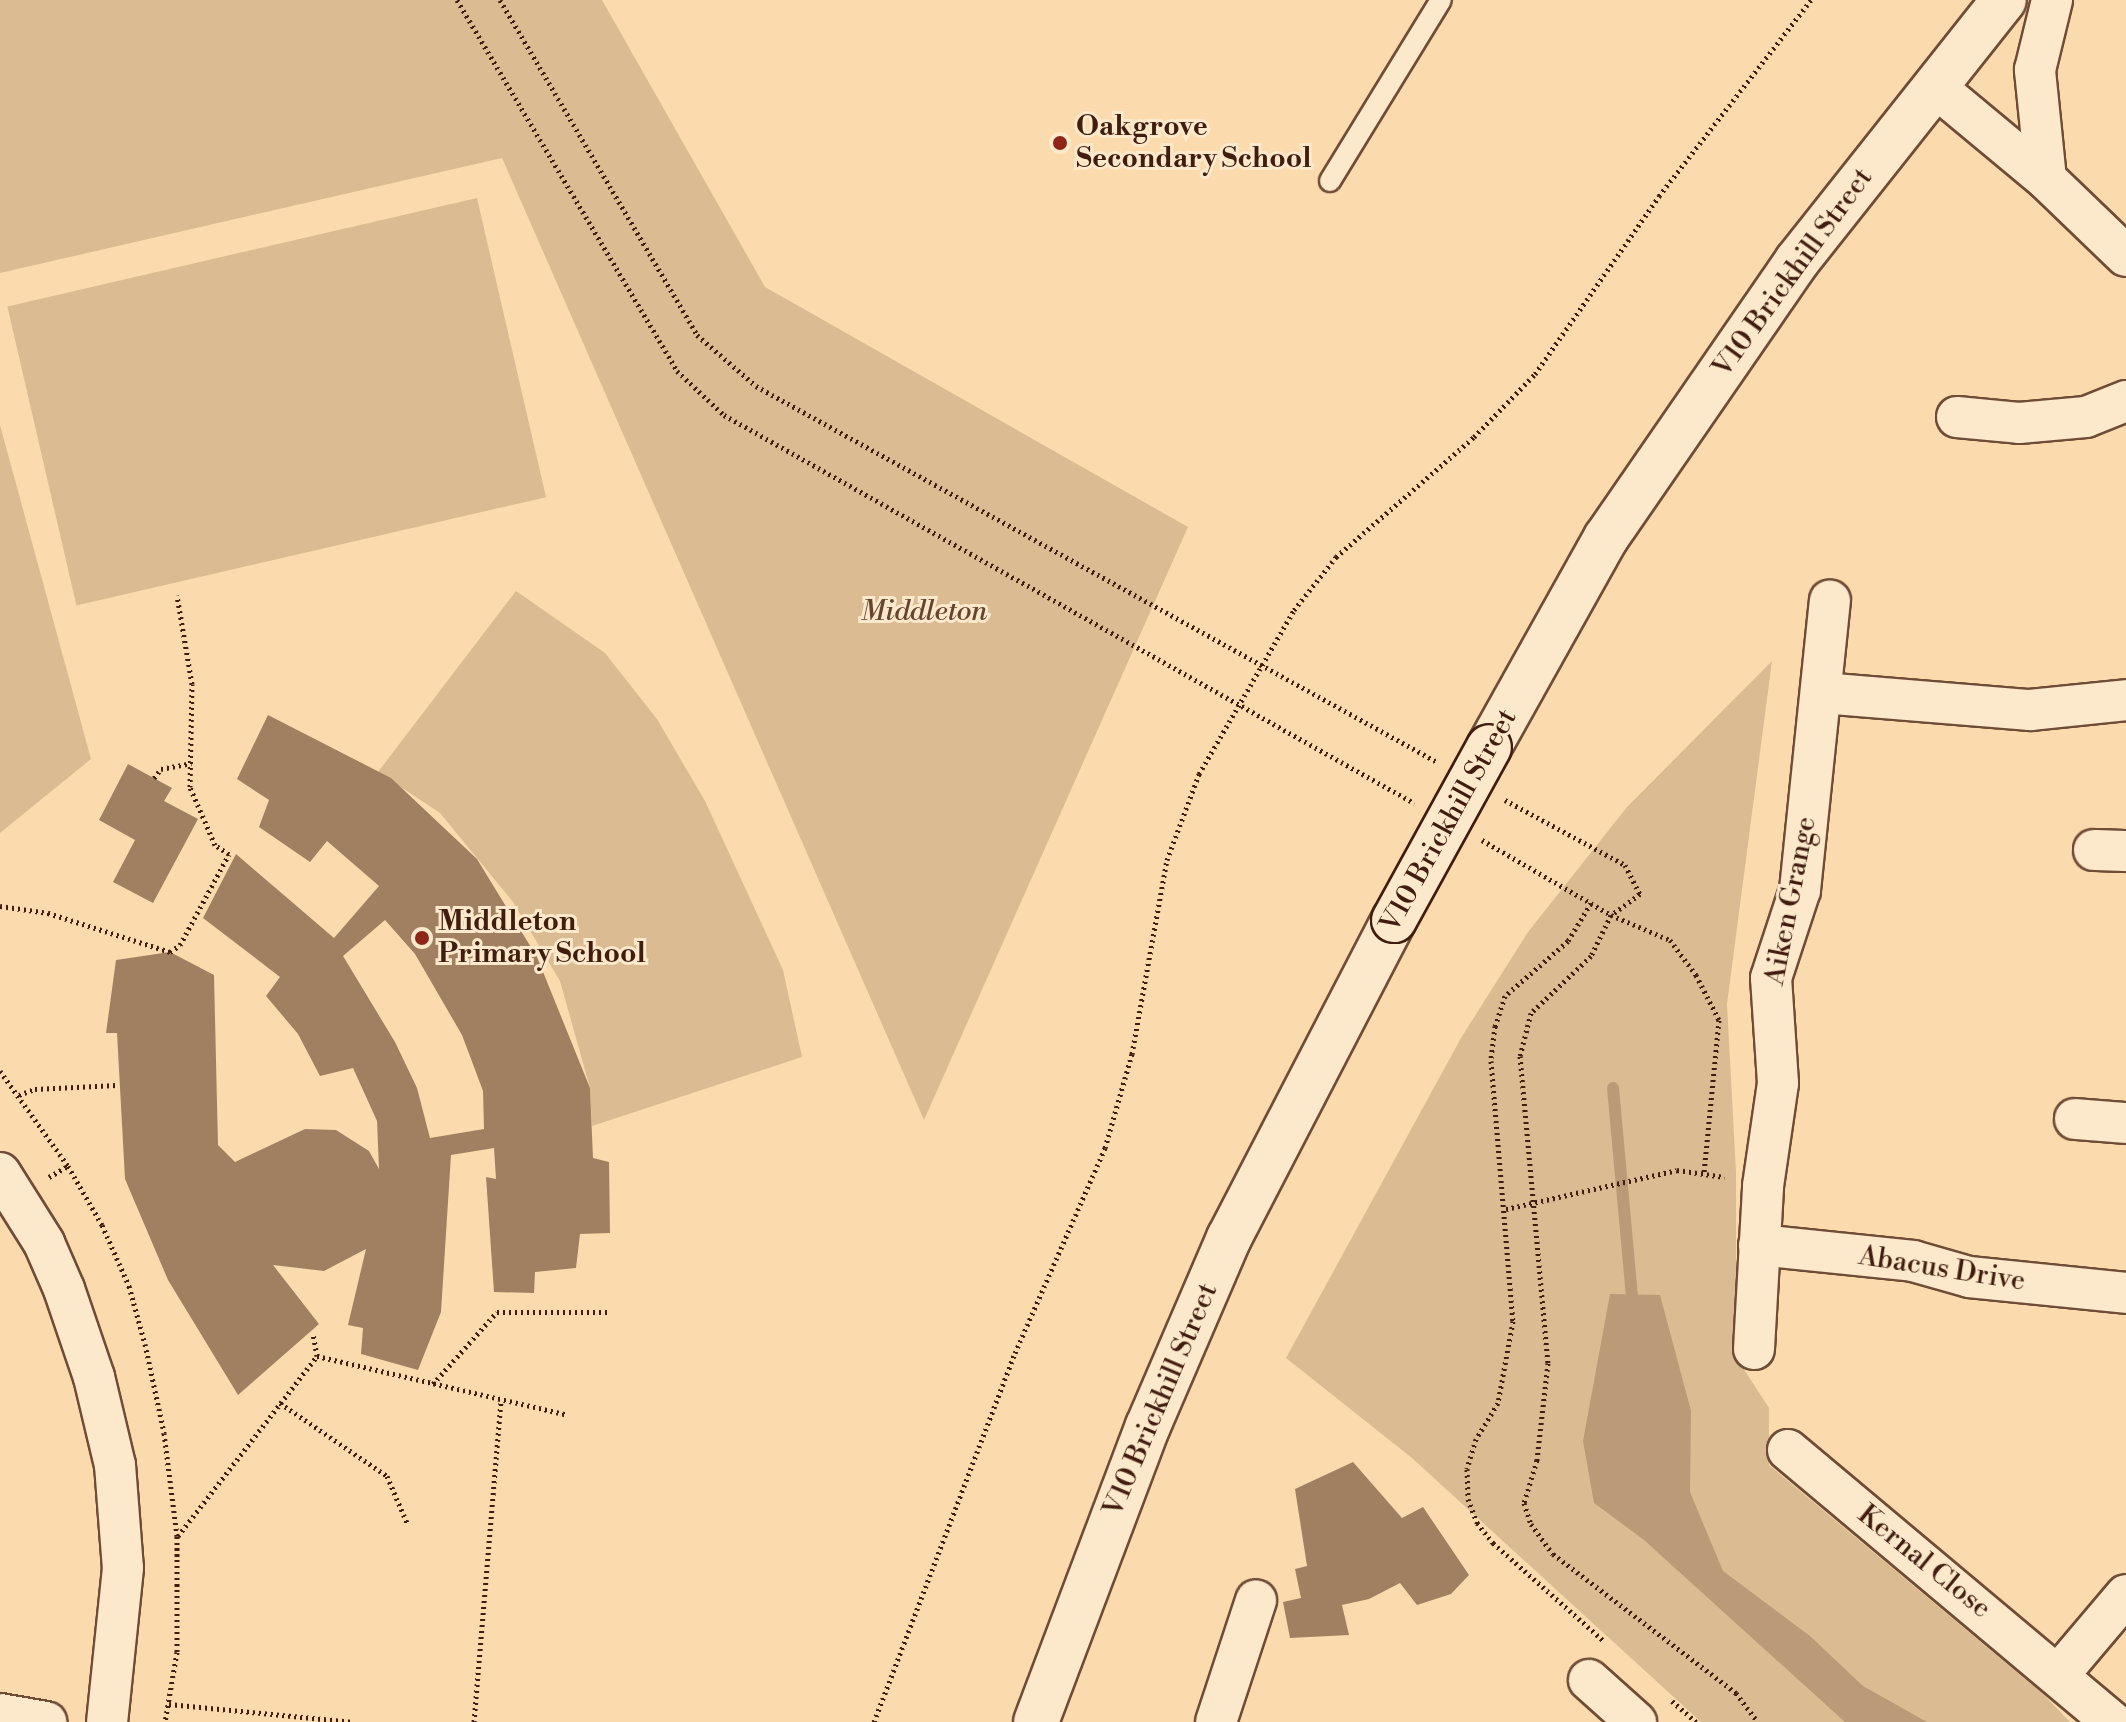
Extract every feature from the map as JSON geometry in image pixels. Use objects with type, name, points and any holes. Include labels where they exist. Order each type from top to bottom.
[{"type":"street","name":"V10 Brickhill Street","points":[[1036,1722],[1142,1440],[1229,1238],[1394,920],[1606,538],[1797,261],[2004,0]]},
{"type":"street","points":[[2046,179],[2035,70],[2052,0]]},
{"type":"street","points":[[1934,86],[2046,179],[2126,256]]},
{"type":"street","points":[[1957,417],[2019,423],[2086,417],[2126,401]]},
{"type":"street","name":"Aiken Grange","points":[[1754,1349],[1763,1186],[1778,1083],[1771,978],[1800,890],[1830,601]]},
{"type":"street","points":[[1822,693],[2030,710],[2126,700]]},
{"type":"street","points":[[2075,1119],[2126,1123]]},
{"type":"street","points":[[0,1173],[44,1243],[64,1289],[94,1377],[115,1465],[123,1568],[107,1722]]},
{"type":"street","name":"Abacus Drive","points":[[1759,1245],[1913,1261],[1969,1277],[2126,1293]]},
{"type":"street","name":"Kernal Close","points":[[1788,1450],[2060,1673],[2112,1722]]},
{"type":"street","points":[[2060,1673],[2126,1595]]},
{"type":"street","points":[[1216,1722],[1256,1600]]},
{"type":"street","points":[[1589,1680],[1636,1722]]},
{"type":"street","points":[[0,1714],[46,1722]]},
{"type":"lane","points":[[1330,181],[1441,0]]},
{"type":"lane","points":[[1968,43],[1980,0]]},
{"type":"path","points":[[457,0],[677,371],[724,415],[1426,810]]},
{"type":"path","points":[[500,0],[697,335],[756,386],[1442,765]]},
{"type":"path","points":[[874,1722],[1015,1353],[1105,1148],[1132,1054],[1167,860],[1199,774],[1260,666],[1336,557],[1474,437],[1535,374],[1659,196],[1811,0]]},
{"type":"path","points":[[0,906],[48,913],[170,952],[180,945],[229,854],[215,845],[190,787],[192,684],[177,595]]},
{"type":"path","points":[[154,778],[161,769],[191,763]]},
{"type":"path","points":[[1498,796],[1625,865],[1640,894],[1611,915],[1591,956],[1531,1013],[1520,1056],[1530,1205],[1548,1363],[1537,1460],[1524,1503],[1531,1524],[1553,1554],[1736,1693],[1758,1722]]},
{"type":"path","points":[[1478,838],[1611,915],[1670,940],[1719,1020],[1704,1173]]},
{"type":"path","points":[[1591,903],[1568,941],[1505,996],[1495,1026],[1491,1061],[1506,1209],[1513,1321],[1498,1403],[1471,1454],[1468,1499],[1477,1523],[1493,1543],[1612,1648]]},
{"type":"path","points":[[0,1071],[19,1095],[102,1225],[129,1286],[164,1433],[177,1536],[177,1652],[165,1722]]},
{"type":"path","points":[[19,1095],[35,1089],[117,1085]]},
{"type":"path","points":[[1506,1209],[1677,1170],[1763,1186]]},
{"type":"path","points":[[433,1384],[497,1312],[607,1312]]},
{"type":"path","points":[[177,1536],[317,1356],[313,1333]]},
{"type":"path","points":[[317,1356],[565,1414]]},
{"type":"path","points":[[474,1722],[501,1400]]},
{"type":"path","points":[[280,1403],[387,1476],[408,1525]]},
{"type":"path","points":[[1660,1690],[1696,1722]]},
{"type":"path","points":[[169,1704],[351,1722]]},
{"type":"green space","name":"Middleton","points":[[0,0],[602,0],[765,287],[1188,527],[924,1120],[502,158],[0,273]]},
{"type":"green space","points":[[477,198],[546,497],[76,606],[7,306]]},
{"type":"green space","points":[[0,425],[91,759],[0,833]]},
{"type":"green space","points":[[516,591],[605,653],[657,719],[705,801],[783,970],[802,1057],[592,1126],[590,1088],[560,981],[513,902],[440,813],[378,772]]},
{"type":"green space","points":[[1772,661],[1727,1004],[1736,1172],[1736,1357],[1769,1408],[1769,1465],[2043,1694],[2070,1722],[1701,1722],[1412,1458],[1286,1358],[1461,1038],[1528,932],[1627,807]]},
{"type":"shaded area","points":[[1610,1294],[1660,1295],[1691,1411],[1690,1492],[1723,1571],[1810,1636],[1863,1686],[1927,1722],[1845,1722],[1644,1540],[1594,1503],[1583,1441]]},
{"type":"building","name":"Middleton Primary School","points":[[268,715],[391,778],[477,859],[537,957],[590,1088],[593,1158],[609,1162],[610,1233],[580,1234],[576,1268],[535,1272],[534,1293],[494,1292],[486,1177],[496,1179],[494,1148],[451,1155],[441,1312],[418,1370],[361,1354],[363,1328],[348,1325],[366,1249],[324,1271],[273,1265],[319,1324],[238,1395],[168,1280],[125,1179],[117,1033],[106,1033],[116,960],[170,952],[214,975],[218,1145],[235,1162],[305,1129],[336,1130],[369,1151],[379,1169],[377,1121],[353,1068],[320,1076],[298,1034],[266,996],[280,977],[203,918],[236,854],[334,938],[379,886],[327,841],[310,862],[259,827],[269,800],[237,779]],"holes":[[[385,920],[415,954],[462,1035],[483,1091],[484,1129],[430,1138],[417,1088],[395,1042],[343,956]]]},
{"type":"building","points":[[128,764],[172,788],[164,801],[198,819],[153,903],[113,882],[135,840],[99,820]]},
{"type":"building","points":[[1353,1462],[1402,1518],[1423,1507],[1469,1575],[1451,1594],[1417,1605],[1400,1583],[1369,1599],[1342,1605],[1349,1635],[1290,1638],[1283,1602],[1301,1598],[1295,1569],[1307,1566],[1295,1489]]},
{"type":"waterway","points":[[1613,1088],[1633,1308]]},
{"type":"place","name":"Oakgrove Secondary School","points":[[1060,143]]},
{"type":"place","name":"Middleton Primary School","points":[[422,938]]}]
